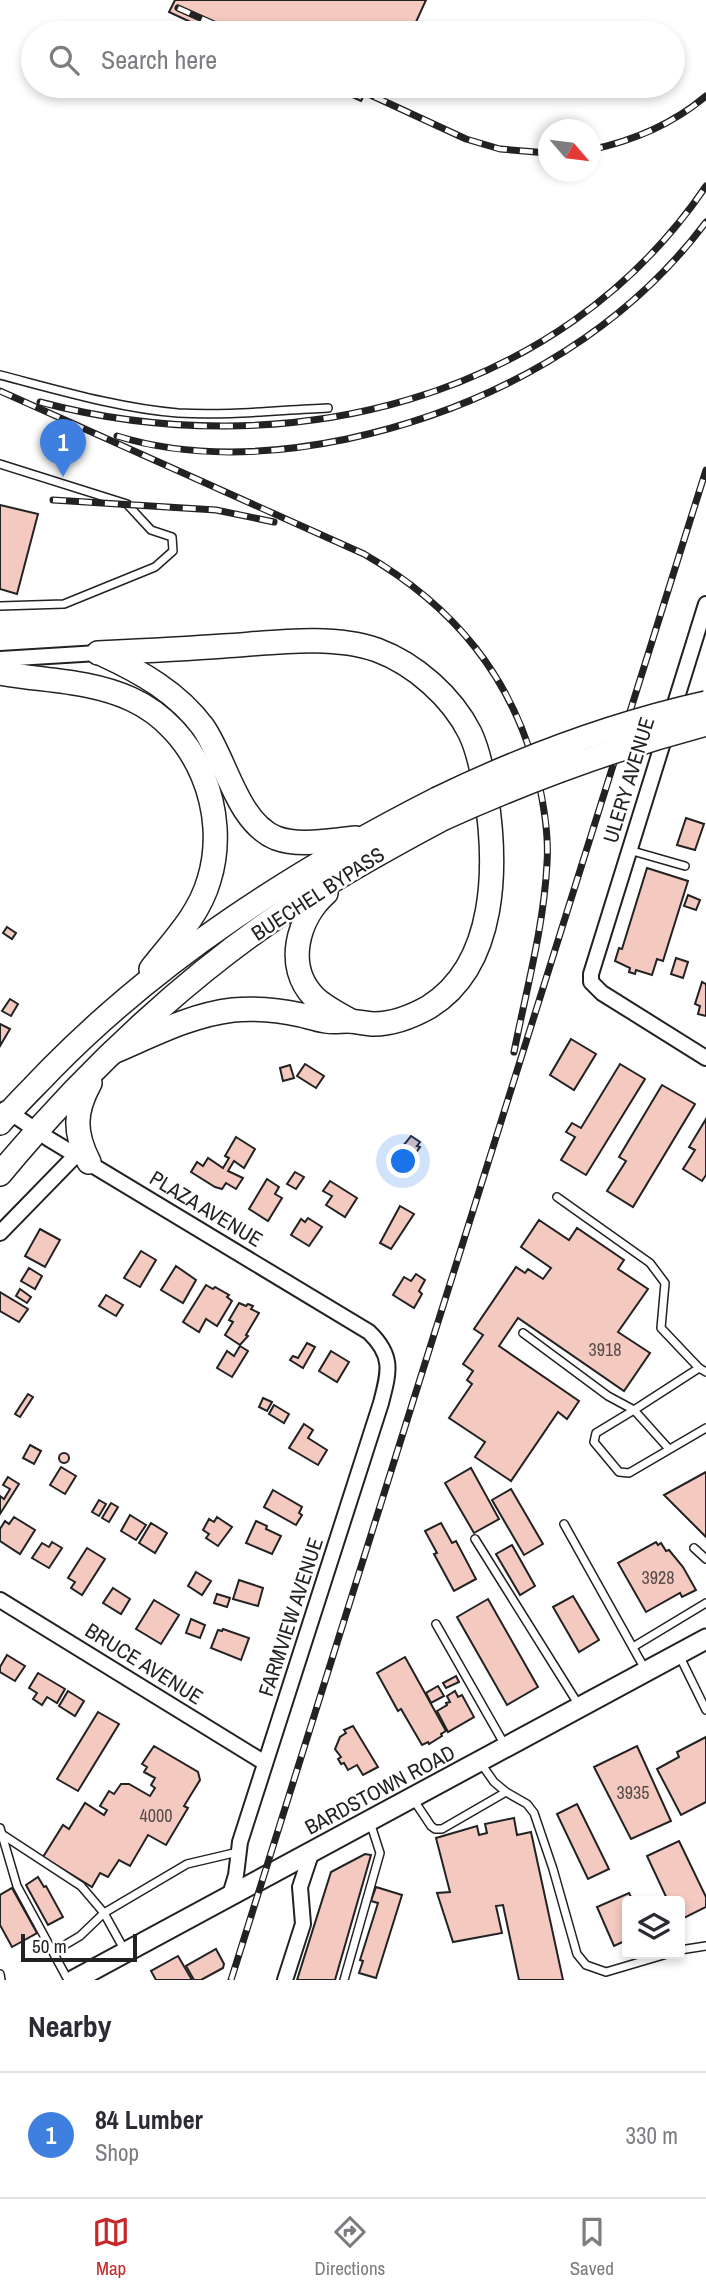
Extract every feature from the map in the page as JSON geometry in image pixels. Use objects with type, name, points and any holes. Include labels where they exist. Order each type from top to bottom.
[{"type":"main road","points":[[82,1159],[77,1118],[83,1096],[106,1059],[184,1022],[232,1010],[278,1011],[327,1022],[372,1024],[387,1023],[428,1007],[450,988],[470,963],[477,947],[489,901],[492,857],[484,783],[477,752],[463,722],[439,691],[388,654],[355,645],[303,642],[97,653]]},
{"type":"main road","points":[[97,653],[138,671],[191,713],[210,739],[245,810],[265,832],[284,841],[296,842],[362,838]]},
{"type":"main road","points":[[0,673],[91,685],[131,699],[148,709],[181,738],[201,773],[209,793],[215,825],[216,844],[209,881],[191,919],[134,993]]},
{"type":"main road","name":"BUECHEL BYPASS","points":[[0,1174],[106,1059],[229,952],[307,897],[358,866],[440,809],[517,762],[569,742],[655,715],[706,704]]},
{"type":"main road","name":"BUECHEL BYPASS","points":[[3,1114],[134,993],[212,933],[362,838],[440,809],[509,790],[595,756],[706,724]]},
{"type":"main road","points":[[351,1021],[320,1001],[310,991],[299,970],[297,953],[302,930],[311,910],[358,866]]},
{"type":"main road","name":"BARDSTOWN ROAD","points":[[74,1980],[706,1639]]},
{"type":"street","name":"ULERY AVENUE","points":[[706,604],[593,968],[591,982],[706,1058]]},
{"type":"street","points":[[0,659],[97,653]]},
{"type":"street","name":"PLAZA AVENUE","points":[[3,1114],[38,1130],[369,1332],[385,1352]]},
{"type":"street","points":[[0,1233],[82,1159]]},
{"type":"street","name":"FARMVIEW AVENUE","points":[[230,1895],[236,1875],[238,1852],[265,1763],[381,1403],[388,1377],[385,1352]]},
{"type":"street","name":"BRUCE AVENUE","points":[[0,1600],[265,1763]]},
{"type":"street","points":[[285,1980],[303,1924],[300,1887],[311,1854]]},
{"type":"lane","points":[[0,375],[68,394],[146,410],[247,414],[328,408]]},
{"type":"lane","points":[[0,464],[127,504],[151,530],[172,537],[173,551],[155,567],[64,604],[0,606]]},
{"type":"lane","points":[[629,850],[685,866]]},
{"type":"lane","points":[[557,1197],[650,1263],[665,1283],[662,1328],[702,1370],[596,1433],[593,1442],[619,1472],[629,1473],[706,1428]]},
{"type":"lane","points":[[523,1333],[608,1396],[634,1410],[669,1449]]},
{"type":"lane","points":[[564,1524],[647,1672]]},
{"type":"lane","points":[[475,1539],[580,1708]]},
{"type":"lane","points":[[694,1548],[706,1559]]},
{"type":"lane","points":[[633,1647],[706,1603]]},
{"type":"lane","points":[[436,1624],[506,1748]]},
{"type":"lane","points":[[678,1654],[706,1710]]},
{"type":"lane","points":[[480,1762],[494,1782],[527,1804],[534,1813],[577,1954],[586,1965],[606,1972],[650,1959]]},
{"type":"lane","points":[[413,1798],[431,1826],[442,1829],[506,1792]]},
{"type":"lane","points":[[344,1980],[380,1853],[370,1821]]},
{"type":"lane","points":[[1,1832],[81,1885],[104,1913],[126,1952]]},
{"type":"lane","points":[[1,1832],[17,1886],[68,1980]]},
{"type":"lane","points":[[53,1952],[80,1936],[104,1913],[187,1864],[238,1852]]},
{"type":"lane","points":[[685,1949],[706,1946]]},
{"type":"lane","points":[[0,1974],[1,1980]]},
{"type":"building","points":[[175,0],[426,0],[416,21],[188,21],[169,12]]},
{"type":"building","points":[[0,505],[38,514],[17,594],[0,589]]},
{"type":"building","points":[[686,818],[704,824],[695,850],[677,845]]},
{"type":"building","points":[[647,868],[688,881],[663,961],[657,959],[652,975],[636,970],[635,974],[629,972],[630,968],[615,961],[619,948],[622,949]]},
{"type":"building","points":[[688,895],[700,900],[696,910],[684,906]]},
{"type":"building","points":[[7,927],[16,933],[12,939],[3,933]]},
{"type":"building","points":[[676,958],[688,962],[683,978],[671,974]]},
{"type":"building","points":[[702,982],[706,984],[706,1016],[698,1014],[700,1006],[695,1004]]},
{"type":"building","points":[[10,999],[18,1004],[11,1016],[2,1011]]},
{"type":"building","points":[[0,1024],[10,1029],[0,1046]]},
{"type":"building","points":[[571,1039],[596,1054],[574,1090],[550,1075]]},
{"type":"building","points":[[305,1064],[324,1076],[316,1088],[297,1076]]},
{"type":"building","points":[[620,1064],[645,1079],[586,1175],[561,1160],[575,1137],[566,1132],[572,1123],[581,1128]]},
{"type":"building","points":[[290,1065],[294,1078],[283,1081],[280,1068]]},
{"type":"building","points":[[662,1085],[695,1104],[633,1207],[607,1191],[626,1161],[619,1157]]},
{"type":"building","points":[[706,1119],[706,1175],[702,1181],[683,1169],[695,1150],[689,1147]]},
{"type":"building","points":[[411,1136],[420,1142],[417,1146],[420,1147],[411,1160],[398,1152]]},
{"type":"building","points":[[236,1137],[255,1149],[244,1168],[234,1161],[228,1171],[243,1178],[236,1189],[226,1183],[222,1189],[215,1187],[191,1172],[197,1162],[203,1166],[208,1158],[223,1168],[229,1158],[225,1156]]},
{"type":"building","points":[[295,1172],[304,1177],[296,1189],[287,1184]]},
{"type":"building","points":[[267,1179],[279,1187],[275,1194],[282,1198],[268,1221],[249,1209]]},
{"type":"building","points":[[330,1181],[357,1198],[345,1217],[326,1205],[332,1196],[323,1191]]},
{"type":"building","points":[[400,1206],[414,1214],[391,1249],[380,1243]]},
{"type":"building","points":[[308,1218],[322,1227],[309,1246],[291,1235],[301,1219],[305,1222]]},
{"type":"building","points":[[539,1220],[569,1240],[577,1228],[624,1260],[618,1269],[648,1289],[618,1332],[650,1353],[624,1391],[518,1318],[499,1346],[579,1401],[567,1419],[558,1412],[511,1481],[475,1457],[485,1442],[449,1418],[472,1384],[467,1380],[473,1371],[463,1364],[483,1335],[474,1329],[516,1267],[525,1273],[528,1269],[543,1279],[551,1268],[521,1247]]},
{"type":"building","points":[[40,1229],[60,1240],[45,1267],[25,1256]]},
{"type":"building","points":[[141,1251],[156,1260],[140,1287],[124,1278]]},
{"type":"building","points":[[176,1266],[196,1280],[183,1303],[161,1290]]},
{"type":"building","points":[[29,1268],[42,1276],[35,1289],[21,1281]]},
{"type":"building","points":[[416,1274],[425,1280],[419,1291],[422,1294],[414,1308],[393,1295],[404,1277],[411,1281]]},
{"type":"building","points":[[206,1285],[229,1295],[227,1297],[232,1301],[217,1326],[206,1319],[199,1332],[183,1322]]},
{"type":"building","points":[[20,1289],[31,1297],[27,1303],[16,1296]]},
{"type":"building","points":[[0,1292],[28,1309],[19,1322],[0,1311]]},
{"type":"building","points":[[106,1295],[123,1305],[116,1316],[99,1306]]},
{"type":"building","points":[[239,1303],[253,1306],[251,1309],[259,1313],[246,1335],[248,1336],[240,1345],[225,1335],[233,1322],[229,1320]]},
{"type":"building","points":[[307,1343],[315,1347],[303,1368],[290,1360],[293,1356],[298,1358]]},
{"type":"building","points":[[240,1346],[248,1351],[232,1377],[217,1368],[227,1351],[234,1356]]},
{"type":"building","points":[[331,1351],[349,1362],[337,1382],[319,1371]]},
{"type":"building","points":[[28,1394],[33,1397],[20,1417],[15,1414]]},
{"type":"building","points":[[263,1398],[272,1402],[267,1411],[259,1407]]},
{"type":"building","points":[[274,1405],[289,1414],[284,1423],[269,1414]]},
{"type":"building","points":[[304,1424],[313,1430],[308,1438],[327,1450],[318,1465],[289,1448]]},
{"type":"building","points":[[30,1445],[41,1451],[34,1464],[23,1458]]},
{"type":"building","points":[[64,1453],[68,1454],[68,1462],[64,1463],[60,1462],[59,1458],[60,1454]]},
{"type":"building","points":[[61,1467],[76,1476],[65,1494],[50,1485]]},
{"type":"building","points":[[471,1468],[499,1519],[474,1533],[445,1483]]},
{"type":"building","points":[[706,1472],[706,1537],[664,1495]]},
{"type":"building","points":[[8,1477],[19,1484],[0,1514],[0,1496],[4,1499],[10,1489],[3,1485]]},
{"type":"building","points":[[511,1489],[543,1544],[524,1555],[492,1500]]},
{"type":"building","points":[[273,1490],[302,1507],[299,1513],[302,1515],[296,1525],[264,1507]]},
{"type":"building","points":[[99,1500],[106,1504],[99,1516],[92,1512]]},
{"type":"building","points":[[111,1503],[118,1507],[109,1522],[102,1518]]},
{"type":"building","points":[[130,1515],[146,1525],[136,1540],[121,1531]]},
{"type":"building","points":[[14,1517],[35,1530],[20,1554],[0,1541],[0,1529],[5,1521],[9,1524]]},
{"type":"building","points":[[217,1517],[232,1527],[218,1546],[206,1538],[209,1534],[203,1530],[209,1519],[214,1522]]},
{"type":"building","points":[[256,1521],[281,1536],[272,1554],[246,1543]]},
{"type":"building","points":[[151,1523],[167,1533],[155,1553],[139,1543]]},
{"type":"building","points":[[441,1523],[452,1543],[456,1541],[476,1579],[454,1591],[425,1531]]},
{"type":"building","points":[[52,1542],[62,1548],[49,1568],[32,1558],[42,1543],[49,1547]]},
{"type":"building","points":[[656,1542],[658,1545],[661,1543],[666,1551],[669,1550],[696,1590],[682,1597],[680,1593],[646,1612],[618,1563]]},
{"type":"building","points":[[512,1545],[535,1586],[520,1595],[496,1554]]},
{"type":"building","points":[[87,1548],[105,1559],[82,1595],[71,1588],[75,1582],[68,1578]]},
{"type":"building","points":[[196,1572],[211,1581],[202,1595],[188,1586]]},
{"type":"building","points":[[239,1580],[263,1588],[258,1606],[233,1599]]},
{"type":"building","points":[[113,1588],[130,1599],[121,1614],[103,1603]]},
{"type":"building","points":[[217,1594],[230,1598],[227,1607],[214,1603]]},
{"type":"building","points":[[573,1596],[599,1640],[579,1652],[553,1607]]},
{"type":"building","points":[[488,1599],[538,1687],[507,1705],[457,1617]]},
{"type":"building","points":[[154,1600],[179,1615],[161,1644],[136,1629]]},
{"type":"building","points":[[191,1619],[205,1625],[200,1638],[186,1633]]},
{"type":"building","points":[[223,1629],[249,1638],[241,1660],[211,1648],[218,1630]]},
{"type":"building","points":[[7,1655],[25,1666],[15,1681],[0,1672]]},
{"type":"building","points":[[405,1657],[446,1731],[429,1744],[428,1742],[422,1745],[401,1709],[398,1711],[377,1673]]},
{"type":"building","points":[[38,1673],[65,1689],[57,1703],[47,1697],[42,1705],[33,1699],[37,1693],[29,1688]]},
{"type":"building","points":[[456,1676],[459,1682],[446,1688],[443,1683]]},
{"type":"building","points":[[438,1686],[444,1696],[431,1703],[426,1693]]},
{"type":"building","points":[[68,1691],[84,1701],[75,1716],[59,1706]]},
{"type":"building","points":[[455,1691],[458,1697],[462,1695],[474,1717],[448,1732],[437,1711],[450,1702],[447,1696]]},
{"type":"building","points":[[98,1712],[119,1724],[78,1791],[57,1779]]},
{"type":"building","points":[[353,1726],[378,1767],[363,1775],[357,1765],[348,1770],[344,1763],[341,1764],[338,1759],[341,1757],[335,1749],[340,1737],[346,1733],[344,1730]]},
{"type":"building","points":[[706,1737],[706,1802],[681,1815],[657,1769],[679,1757],[677,1752]]},
{"type":"building","points":[[154,1746],[198,1772],[200,1780],[184,1806],[188,1808],[166,1845],[148,1835],[130,1866],[119,1860],[108,1877],[100,1873],[92,1887],[43,1857],[63,1825],[69,1829],[85,1803],[104,1815],[107,1810],[100,1806],[109,1791],[114,1794],[121,1784],[129,1784],[150,1796],[155,1788],[151,1785],[155,1778],[144,1772],[147,1767],[142,1764]]},
{"type":"building","points":[[637,1746],[671,1821],[631,1839],[594,1767]]},
{"type":"building","points":[[577,1804],[609,1869],[588,1879],[557,1814]]},
{"type":"building","points":[[514,1818],[517,1835],[531,1832],[563,1980],[519,1980],[503,1905],[496,1906],[502,1933],[453,1942],[437,1893],[450,1892],[436,1838],[477,1826],[479,1835],[487,1833],[485,1824]]},
{"type":"building","points":[[679,1841],[706,1897],[706,1907],[685,1918],[685,1896],[666,1896],[647,1856]]},
{"type":"building","points":[[365,1854],[371,1855],[335,1980],[297,1980],[331,1872]]},
{"type":"building","points":[[38,1877],[63,1917],[48,1925],[26,1885]]},
{"type":"building","points":[[376,1887],[402,1895],[376,1978],[359,1973],[363,1961],[360,1960],[378,1903],[371,1901]]},
{"type":"building","points":[[12,1888],[37,1933],[12,1947],[0,1925],[0,1895]]},
{"type":"building","points":[[622,1896],[622,1942],[614,1946],[597,1907]]},
{"type":"building","points":[[216,1949],[224,1964],[223,1968],[201,1980],[194,1980],[186,1966]]},
{"type":"building","points":[[178,1956],[192,1980],[156,1980],[151,1971]]},
{"type":"railway","points":[[178,8],[207,21]]},
{"type":"railway","points":[[601,147],[652,130],[680,115],[706,96]]},
{"type":"railway","points":[[377,98],[466,139],[500,149],[538,152]]},
{"type":"railway","points":[[40,402],[132,420],[226,426],[319,419],[409,399],[495,366],[575,320],[645,260],[706,186]]},
{"type":"railway","points":[[117,436],[202,451],[289,449],[347,439],[450,409],[499,388],[546,363],[591,334],[633,301],[671,263],[706,222]]},
{"type":"railway","points":[[0,391],[364,554],[426,597],[452,621],[475,648],[496,677],[527,742],[538,779],[547,831],[542,911],[514,1052]]},
{"type":"railway","points":[[231,1980],[706,470]]},
{"type":"railway","points":[[53,500],[216,510],[274,522]]},
{"type":"place","name":"84 Lumber","points":[[63,477]]}]
